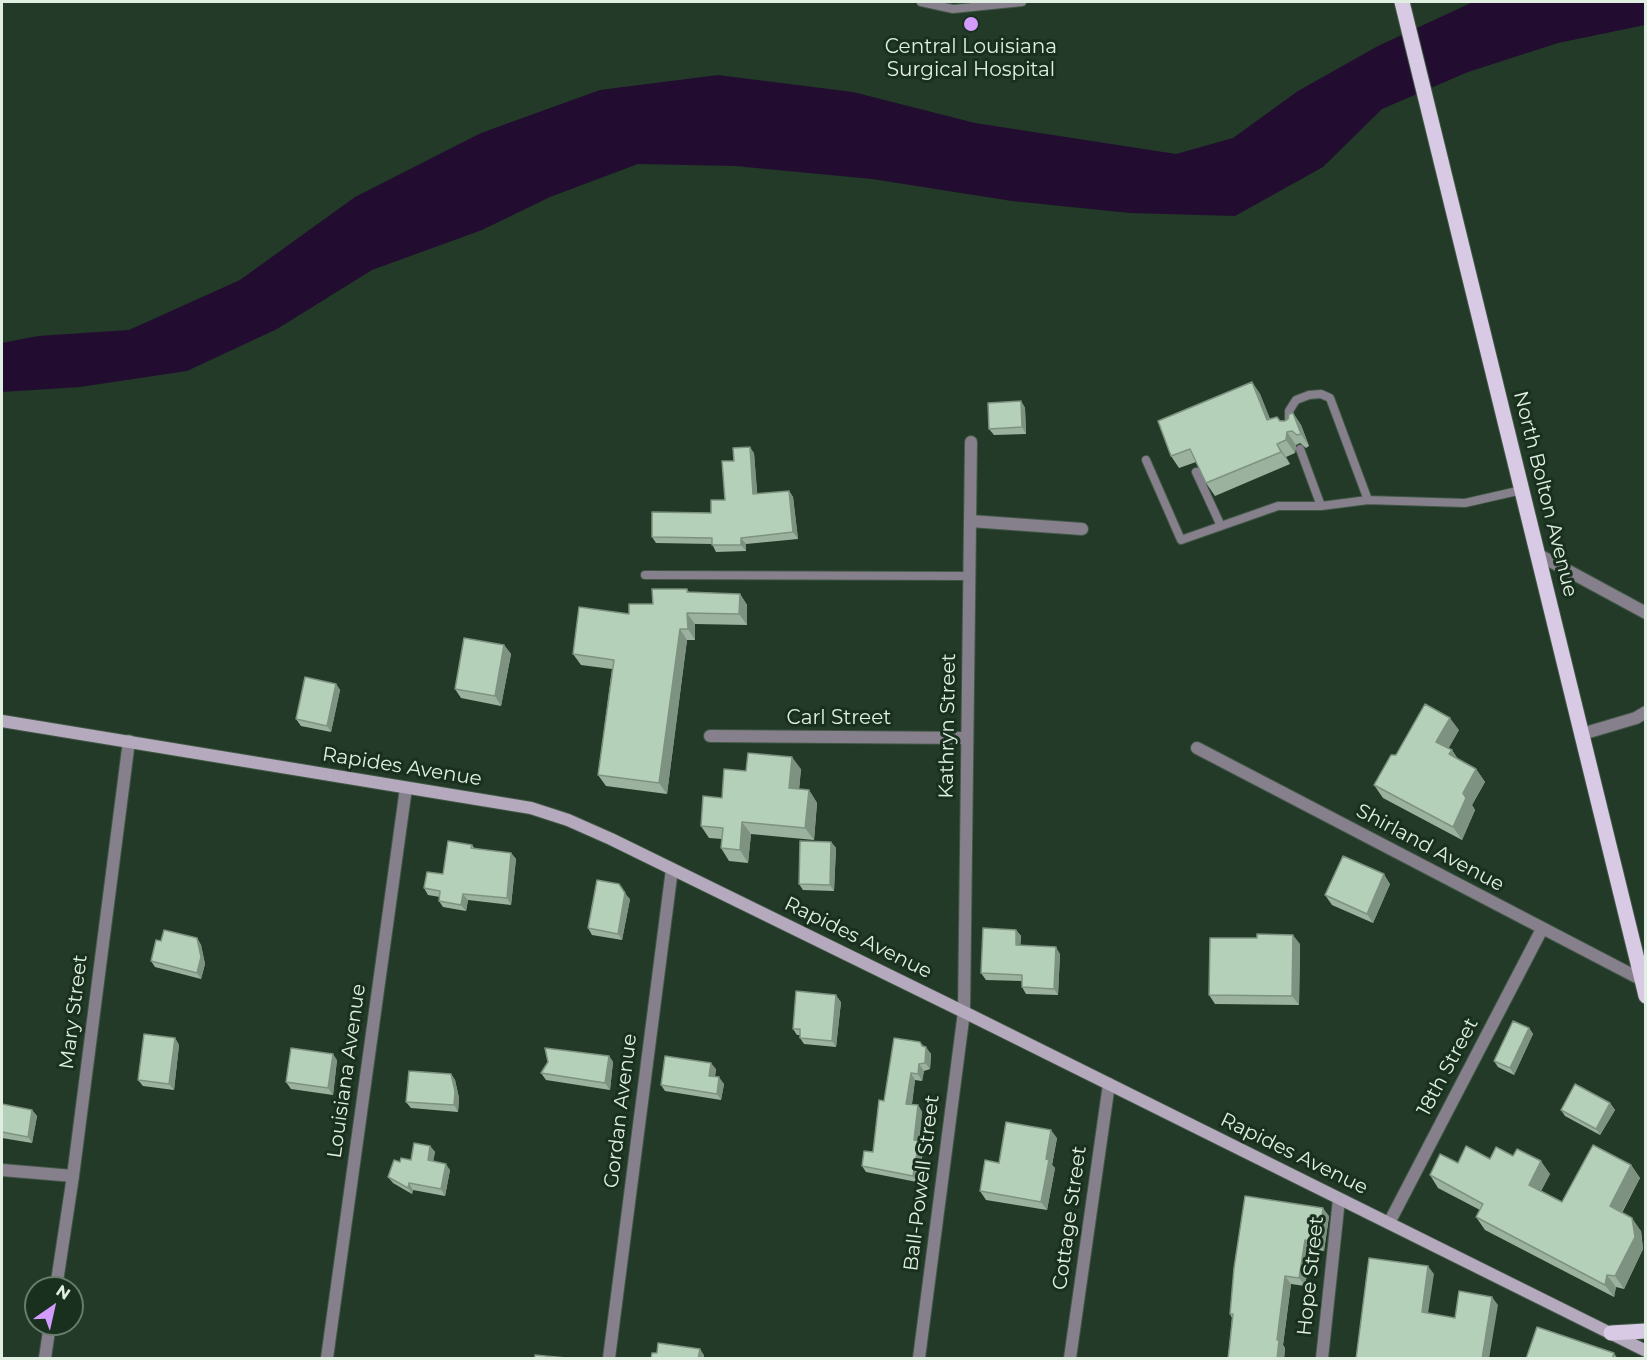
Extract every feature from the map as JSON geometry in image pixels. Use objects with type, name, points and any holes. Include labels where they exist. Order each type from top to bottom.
[{"type":"main road","name":"North Bolton Avenue","points":[[1402,2],[1646,996]]},
{"type":"main road","name":"Rapides Avenue","points":[[2,721],[531,808],[590,830],[964,1012],[1646,1350]]},
{"type":"main road","points":[[1611,1333],[1646,1331]]},
{"type":"street","name":"Kathryn Street","points":[[964,1012],[971,442]]},
{"type":"street","points":[[970,521],[1082,529]]},
{"type":"street","points":[[1539,555],[1646,613]]},
{"type":"street","points":[[1582,735],[1636,718],[1646,712]]},
{"type":"street","name":"Carl Street","points":[[710,736],[967,738]]},
{"type":"street","name":"Mary Street","points":[[58,1276],[73,1176],[129,741]]},
{"type":"street","name":"Shirland Avenue","points":[[1197,747],[1644,981]]},
{"type":"street","name":"Louisiana Avenue","points":[[327,1359],[406,788]]},
{"type":"street","name":"Gordan Avenue","points":[[609,1359],[672,869]]},
{"type":"street","name":"18th Street","points":[[1389,1223],[1542,929]]},
{"type":"street","name":"Ball-Powell Street","points":[[919,1359],[964,1012]]},
{"type":"street","name":"Cottage Street","points":[[1070,1359],[1109,1084]]},
{"type":"street","points":[[2,1170],[73,1176]]},
{"type":"street","name":"Hope Street","points":[[1322,1359],[1339,1198]]},
{"type":"street","points":[[45,1359],[48,1336]]},
{"type":"lane","points":[[921,2],[953,9],[1022,2]]},
{"type":"lane","points":[[1292,428],[1289,411],[1296,400],[1309,395],[1321,394],[1330,398],[1368,500]]},
{"type":"lane","points":[[1300,449],[1321,506]]},
{"type":"lane","points":[[1146,460],[1181,540],[1278,506],[1321,506],[1368,500],[1465,503],[1522,490]]},
{"type":"lane","points":[[1196,472],[1221,526]]},
{"type":"lane","points":[[645,575],[969,576]]},
{"type":"shaded area","points":[[1473,2],[1645,2],[1645,25],[1558,43],[1468,72],[1382,109],[1323,167],[1235,216],[1130,213],[1012,201],[872,179],[735,166],[638,164],[550,197],[482,230],[372,270],[277,329],[187,371],[80,387],[2,392],[2,343],[38,336],[129,330],[240,280],[355,197],[481,133],[600,90],[718,75],[853,92],[975,123],[1176,154],[1233,138],[1298,91],[1378,46]]},
{"type":"building","points":[[1252,382],[1267,420],[1277,417],[1280,421],[1285,421],[1289,414],[1293,413],[1301,434],[1287,432],[1286,440],[1277,444],[1281,452],[1206,483],[1190,449],[1171,456],[1158,421]]},
{"type":"building","points":[[1021,401],[1022,427],[989,429],[988,403]]},
{"type":"building","points":[[750,447],[753,494],[789,491],[793,532],[741,538],[741,545],[712,545],[712,538],[652,537],[652,512],[711,513],[711,500],[725,500],[722,461],[734,461],[733,448]]},
{"type":"building","points":[[652,589],[687,589],[687,592],[740,594],[739,614],[687,613],[688,629],[680,629],[659,783],[598,775],[614,660],[573,654],[579,607],[629,614],[629,604],[653,604]]},
{"type":"building","points":[[464,638],[504,645],[495,696],[455,689]]},
{"type":"building","points":[[305,677],[336,684],[327,726],[296,719]]},
{"type":"building","points":[[1425,704],[1450,718],[1436,742],[1452,750],[1449,754],[1476,769],[1463,793],[1466,798],[1453,827],[1374,785],[1391,755],[1396,755]]},
{"type":"building","points":[[748,753],[792,757],[789,788],[809,790],[805,828],[742,822],[740,850],[721,848],[723,828],[701,826],[703,796],[722,798],[724,769],[746,771]]},
{"type":"building","points":[[448,841],[472,845],[471,848],[511,853],[507,898],[463,894],[461,905],[439,901],[440,891],[424,888],[427,872],[443,874]]},
{"type":"building","points":[[800,841],[831,842],[830,885],[799,884]]},
{"type":"building","points":[[1343,856],[1384,874],[1367,914],[1325,895]]},
{"type":"building","points":[[597,880],[619,884],[625,893],[618,934],[588,928]]},
{"type":"building","points":[[983,928],[1016,930],[1016,945],[1056,947],[1054,989],[1022,987],[1022,975],[981,973]]},
{"type":"building","points":[[164,930],[197,938],[201,957],[197,973],[151,961],[156,940],[161,941]]},
{"type":"building","points":[[1257,934],[1293,935],[1292,996],[1209,995],[1210,938],[1257,938]]},
{"type":"building","points":[[796,991],[836,995],[832,1041],[800,1038],[800,1029],[793,1029]]},
{"type":"building","points":[[1513,1021],[1529,1028],[1510,1068],[1494,1061]]},
{"type":"building","points":[[144,1034],[175,1038],[169,1084],[138,1080]]},
{"type":"building","points":[[894,1038],[920,1042],[926,1047],[925,1063],[919,1064],[918,1074],[911,1073],[906,1104],[918,1105],[914,1140],[919,1141],[913,1176],[862,1166],[864,1151],[873,1152],[879,1100],[884,1101]]},
{"type":"building","points":[[291,1048],[333,1054],[328,1088],[286,1082]]},
{"type":"building","points":[[545,1048],[609,1056],[605,1083],[541,1073],[548,1062]]},
{"type":"building","points":[[665,1056],[711,1063],[709,1076],[719,1077],[717,1094],[661,1085]]},
{"type":"building","points":[[409,1071],[451,1074],[455,1091],[454,1105],[406,1102]]},
{"type":"building","points":[[1575,1084],[1610,1103],[1596,1129],[1561,1110]]},
{"type":"building","points":[[2,1104],[32,1110],[28,1137],[2,1132]]},
{"type":"building","points":[[1006,1122],[1051,1130],[1046,1159],[1049,1160],[1041,1202],[980,1191],[985,1160],[999,1163]]},
{"type":"building","points":[[414,1143],[430,1146],[428,1160],[446,1164],[441,1189],[409,1183],[408,1188],[388,1177],[394,1160],[400,1162],[401,1158],[411,1160]]},
{"type":"building","points":[[1593,1145],[1631,1165],[1610,1206],[1632,1218],[1635,1237],[1615,1276],[1607,1275],[1605,1285],[1476,1217],[1483,1204],[1430,1175],[1440,1154],[1458,1163],[1466,1146],[1490,1159],[1496,1147],[1513,1156],[1517,1149],[1541,1161],[1529,1185],[1562,1202]]},
{"type":"building","points":[[1245,1196],[1323,1208],[1319,1243],[1305,1240],[1299,1278],[1285,1276],[1277,1340],[1279,1340],[1277,1359],[1228,1359],[1233,1314],[1230,1314],[1234,1268]]},
{"type":"building","points":[[1369,1258],[1428,1266],[1422,1312],[1455,1318],[1459,1291],[1492,1297],[1482,1359],[1356,1359]]},
{"type":"building","points":[[1537,1327],[1614,1353],[1612,1359],[1526,1359]]},
{"type":"building","points":[[658,1343],[700,1349],[698,1359],[651,1359],[652,1353],[657,1353]]},
{"type":"building","points":[[535,1355],[566,1358],[566,1359],[535,1359]]},
{"type":"place","name":"Central Louisiana Surgical Hospital","points":[[971,24]]}]
